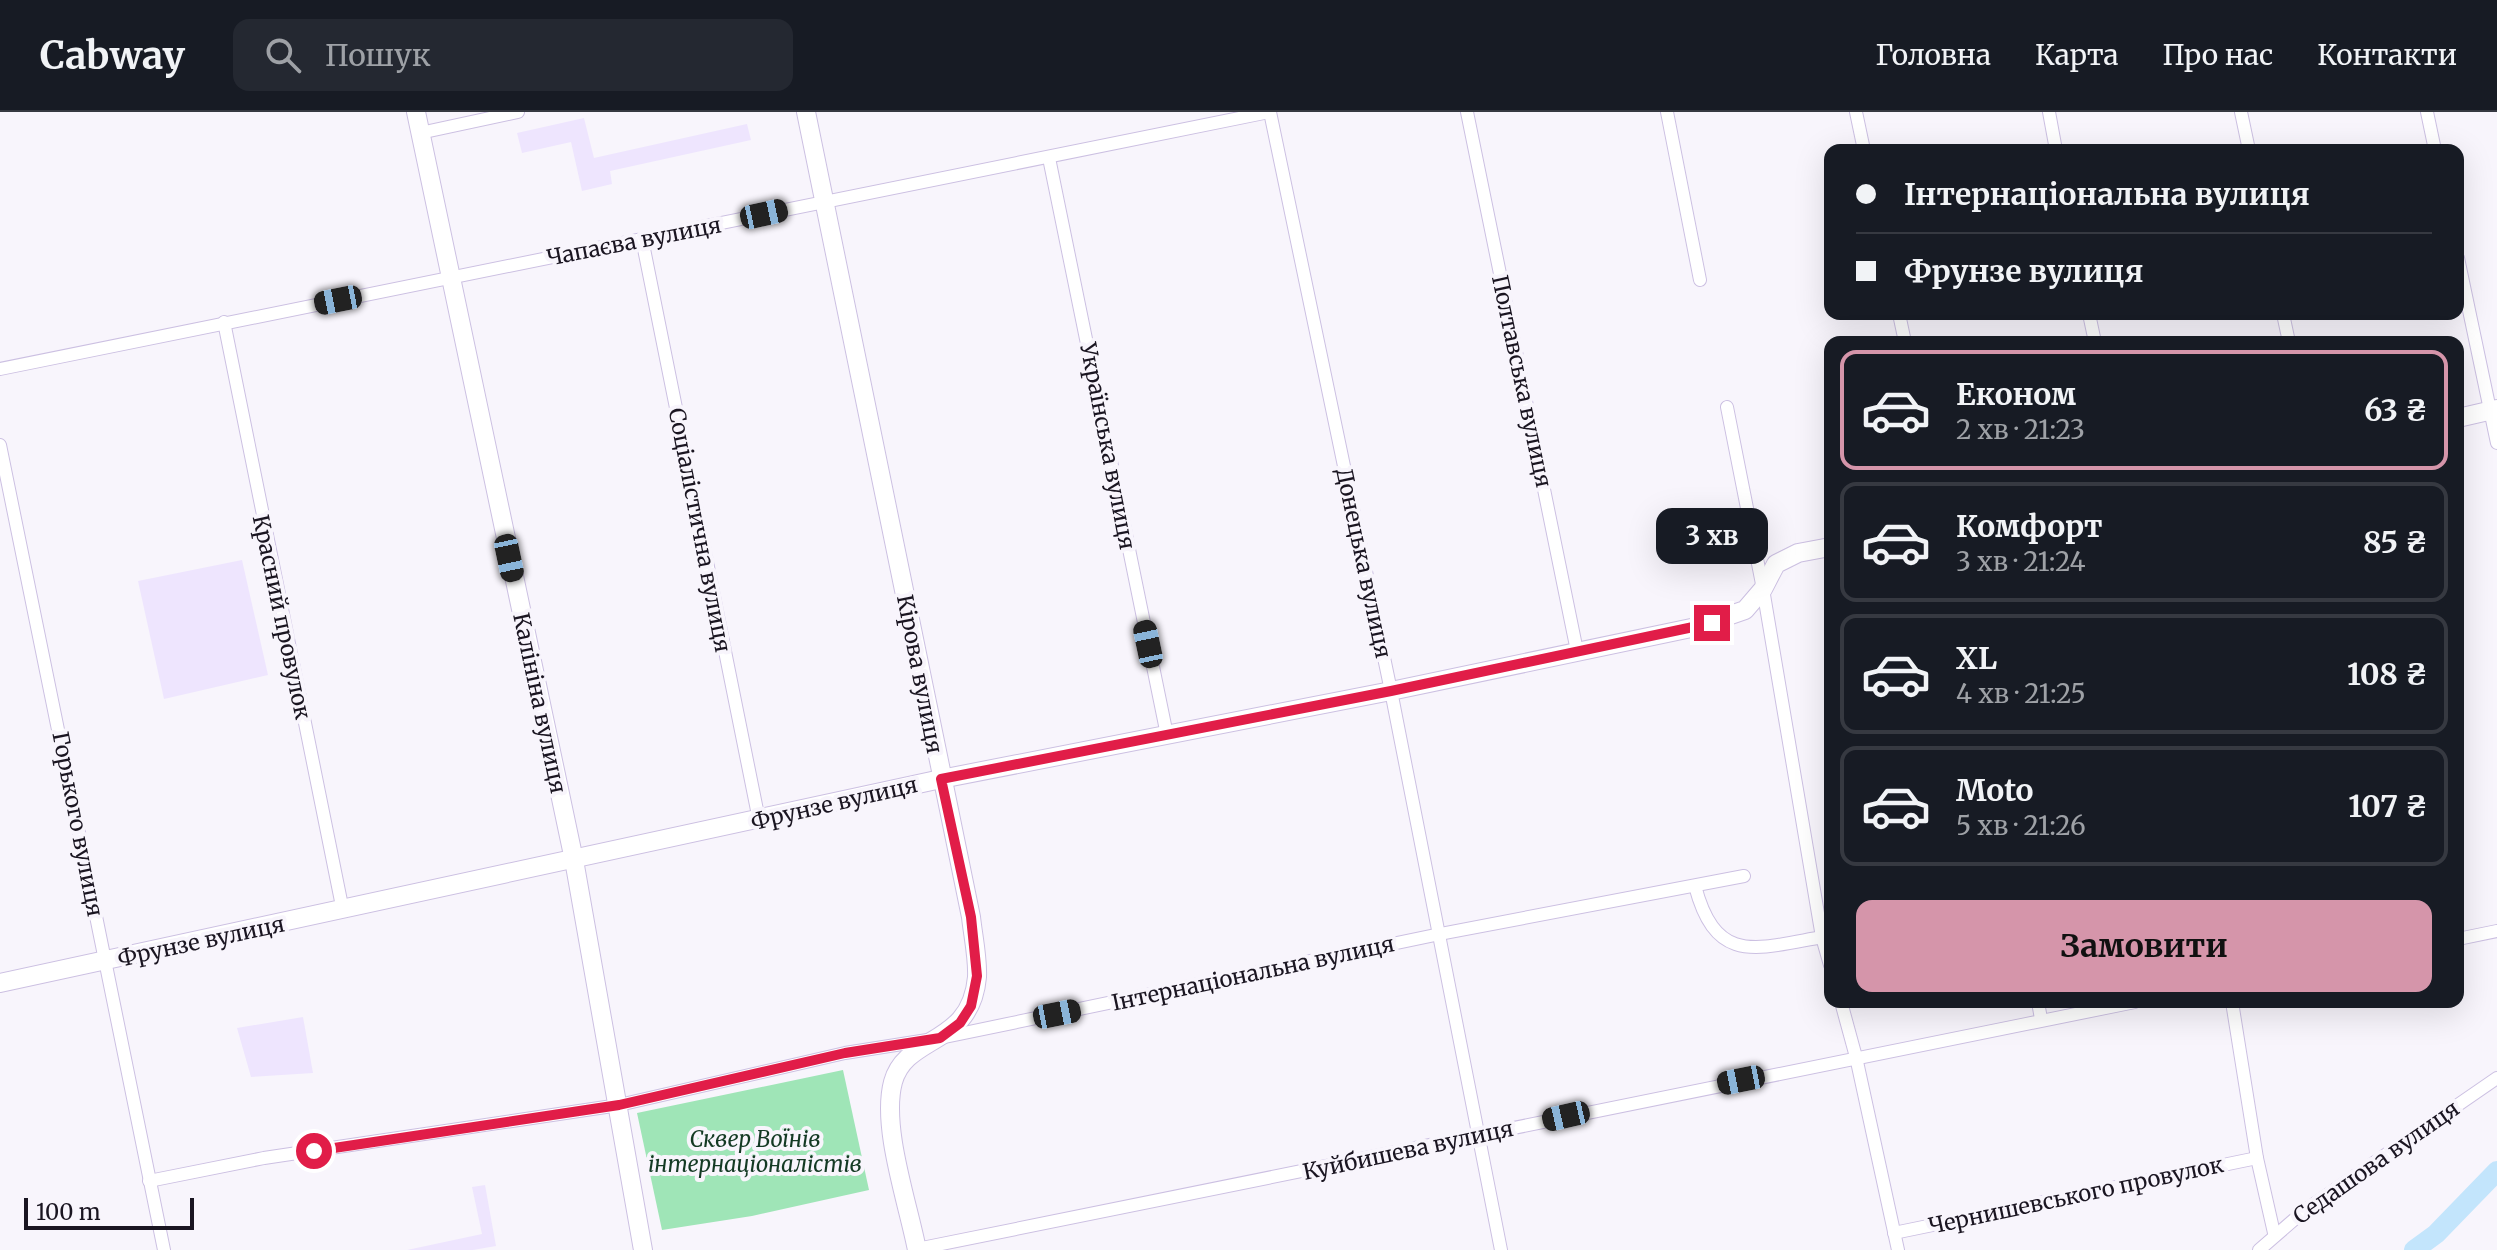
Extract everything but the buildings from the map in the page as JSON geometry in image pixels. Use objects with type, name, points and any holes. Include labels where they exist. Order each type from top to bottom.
[{"type":"street","name":"Калініна вулиця","points":[[416,112],[574,860],[643,1250]]},
{"type":"street","points":[[420,133],[518,112]]},
{"type":"street","name":"Кірова вулиця","points":[[806,112],[971,917],[977,976],[971,1006],[960,1023],[904,1060],[894,1080],[890,1103],[917,1249]]},
{"type":"street","name":"Чапаєва вулиця","points":[[0,369],[1270,112]]},
{"type":"street","name":"Донецька вулиця","points":[[1270,112],[1391,691],[1501,1250]]},
{"type":"street","name":"Полтавська вулиця","points":[[1467,112],[1577,651]]},
{"type":"street","points":[[1667,112],[1700,280]]},
{"type":"street","points":[[1856,112],[1863,144]]},
{"type":"street","points":[[2049,112],[2055,144]]},
{"type":"street","points":[[2241,112],[2248,144]]},
{"type":"street","points":[[2427,112],[2434,144]]},
{"type":"street","name":"Українська вулиця","points":[[1049,158],[1167,735]]},
{"type":"street","name":"Соціалістична вулиця","points":[[642,239],[759,820]]},
{"type":"street","points":[[2464,283],[2494,410],[2497,443]]},
{"type":"street","name":"Красний провулок","points":[[224,322],[343,911]]},
{"type":"street","points":[[1727,407],[1763,589],[1824,944]]},
{"type":"street","points":[[2464,417],[2494,410]]},
{"type":"street","name":"Горького вулиця","points":[[0,445],[164,1250]]},
{"type":"street","name":"Фрунзе вулиця","points":[[0,983],[941,779],[1391,691],[1728,619],[1745,610],[1763,589],[1776,564],[1798,553],[1824,548]]},
{"type":"street","name":"Інтернаціональна вулиця","points":[[149,1181],[264,1158],[619,1105],[845,1053],[940,1038],[1440,934],[1744,876]]},
{"type":"street","points":[[1695,886],[1706,923],[1731,943],[1770,947],[1822,937]]},
{"type":"street","points":[[2464,938],[2497,931]]},
{"type":"street","points":[[1843,1008],[1898,1250]]},
{"type":"street","points":[[2039,1008],[2041,1019]]},
{"type":"street","name":"Куйбишева вулиця","points":[[917,1249],[2102,1008]]},
{"type":"street","points":[[2233,1008],[2257,1158],[2274,1233]]},
{"type":"street","name":"Седашова вулиця","points":[[2259,1250],[2274,1233],[2497,1078]]},
{"type":"street","name":"Чернишевського провулок","points":[[1894,1233],[2257,1158]]},
{"type":"shaded area","points":[[584,118],[594,158],[747,124],[751,140],[610,171],[612,184],[582,191],[571,142],[522,153],[517,133]]},
{"type":"shaded area","points":[[242,560],[268,675],[164,699],[138,581]]},
{"type":"shaded area","points":[[303,1017],[313,1073],[251,1077],[237,1028]]},
{"type":"shaded area","points":[[485,1185],[496,1246],[473,1250],[407,1250],[482,1234],[472,1187]]},
{"type":"green space","name":"Сквер Воїнів інтернаціоналістів","points":[[843,1070],[869,1190],[752,1216],[662,1230],[637,1113]]},
{"type":"waterway","points":[[2414,1250],[2436,1234],[2497,1171]]},
{"type":"route","points":[[314,1151],[619,1105],[845,1053],[940,1038],[960,1023],[971,1006],[977,976],[971,917],[941,779],[1391,691],[1712,623]]}]
